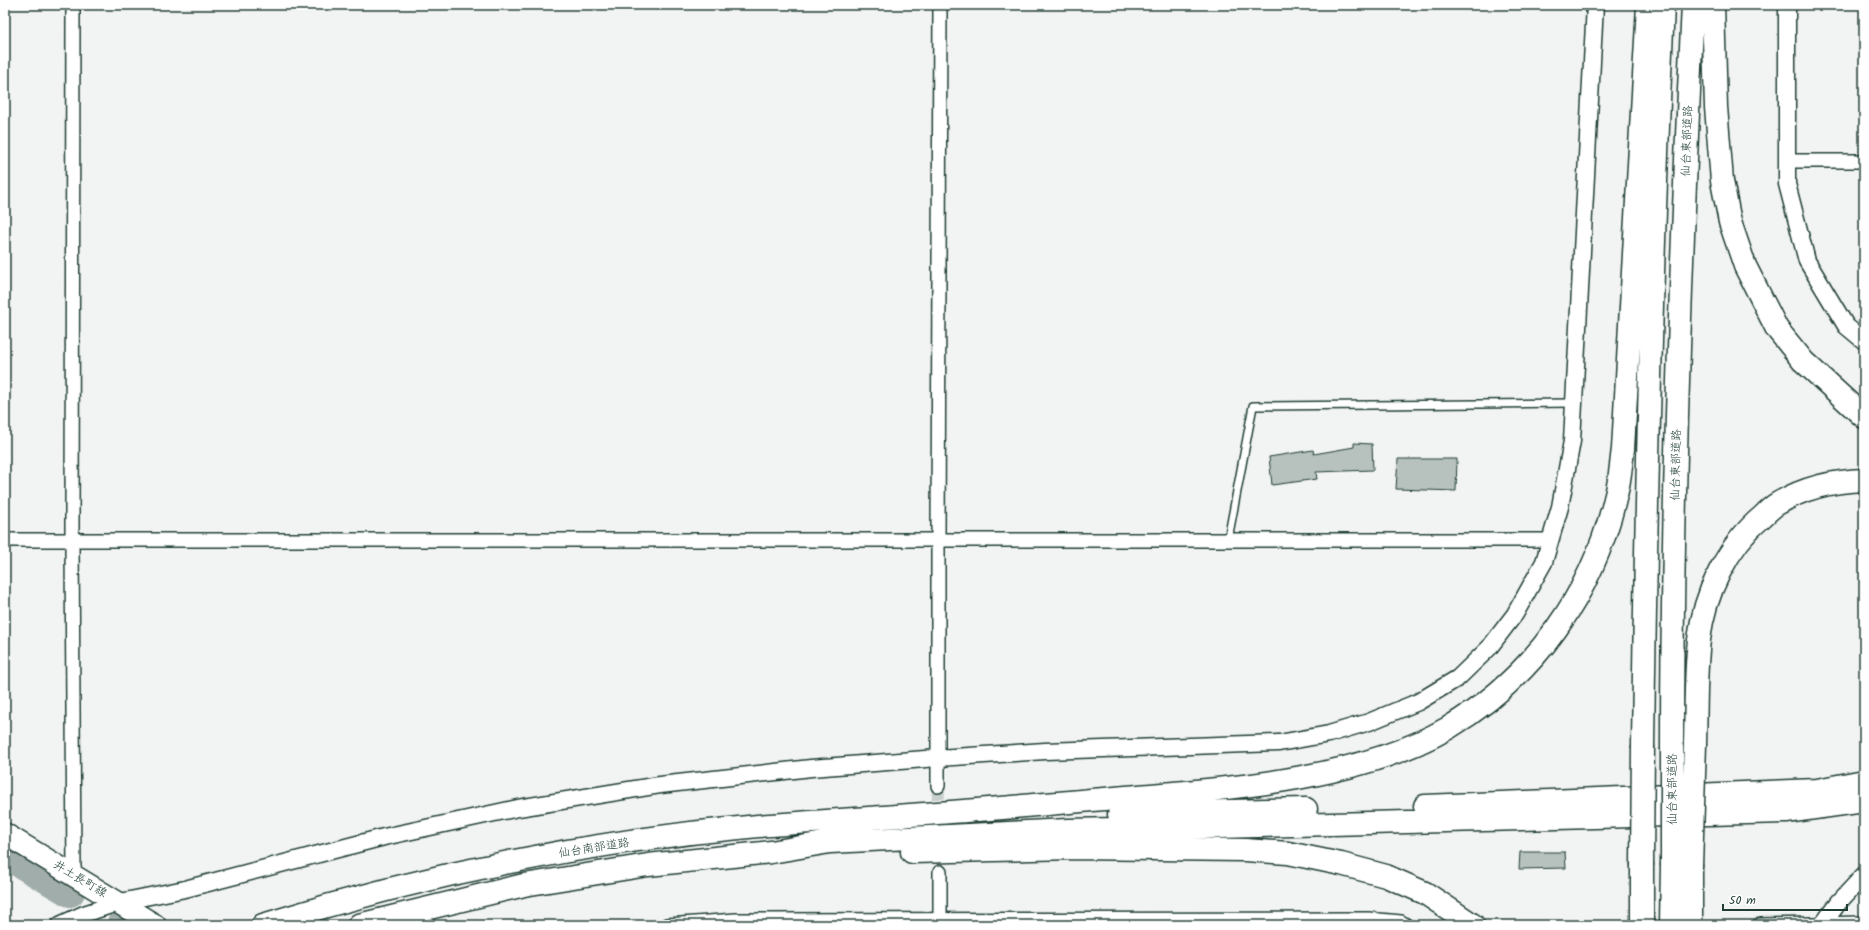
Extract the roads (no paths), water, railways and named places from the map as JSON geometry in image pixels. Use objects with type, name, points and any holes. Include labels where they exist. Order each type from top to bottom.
[{"type":"highway","points":[[932,814],[1276,782],[1345,767],[1384,756],[1413,745],[1446,729],[1479,708],[1510,684],[1534,658],[1557,629],[1591,570],[1604,537],[1617,494],[1623,449],[1648,5]]},
{"type":"highway","points":[[1642,925],[1643,746],[1650,411],[1663,5]]},
{"type":"highway","name":"仙台東部道路","points":[[1671,925],[1681,866],[1672,748],[1672,624],[1681,276],[1693,5]]},
{"type":"highway","points":[[1713,5],[1716,107],[1722,181],[1730,222],[1745,266],[1777,329],[1803,361],[1864,417]]},
{"type":"highway","points":[[1691,925],[1681,866],[1695,744],[1699,640],[1704,612],[1724,563],[1738,541],[1752,525],[1776,504],[1824,485],[1864,480]]},
{"type":"highway","points":[[932,814],[1030,816],[1437,805],[1817,790],[1864,781]]},
{"type":"highway","points":[[359,925],[524,885],[648,865],[771,852],[830,842],[1068,830],[1786,812],[1864,801]]},
{"type":"highway","name":"仙台南部道路","points":[[263,925],[399,886],[519,860],[753,826],[876,816],[932,814]]},
{"type":"highway","points":[[771,852],[833,854],[1072,848],[1245,850],[1288,854],[1341,864],[1386,876],[1425,893],[1473,925]]},
{"type":"main road","name":"井土長町線","points":[[5,834],[120,902],[155,925]]},
{"type":"street","points":[[73,5],[72,540],[74,875]]},
{"type":"street","points":[[938,786],[940,5]]},
{"type":"street","points":[[60,925],[84,914],[120,902],[185,889],[384,837],[518,808],[660,785],[811,768],[1045,751],[1279,742],[1329,734],[1369,722],[1418,702],[1458,678],[1484,653],[1515,614],[1544,562],[1560,507],[1572,441],[1595,5]]},
{"type":"street","points":[[1786,5],[1787,184],[1807,261],[1846,326],[1864,341]]},
{"type":"street","points":[[1787,161],[1864,161]]},
{"type":"street","points":[[5,540],[1551,540]]},
{"type":"street","points":[[940,872],[940,922]]},
{"type":"street","points":[[1823,924],[1864,875]]},
{"type":"street","points":[[667,925],[736,920],[940,922],[1368,919],[1400,922],[1406,925]]},
{"type":"street","points":[[1760,925],[1864,923]]},
{"type":"lane","points":[[1228,540],[1253,406],[1574,403]]},
{"type":"waterway","points":[[5,854],[70,892]]},
{"type":"tunnel","points":[[938,786],[939,820]]}]
